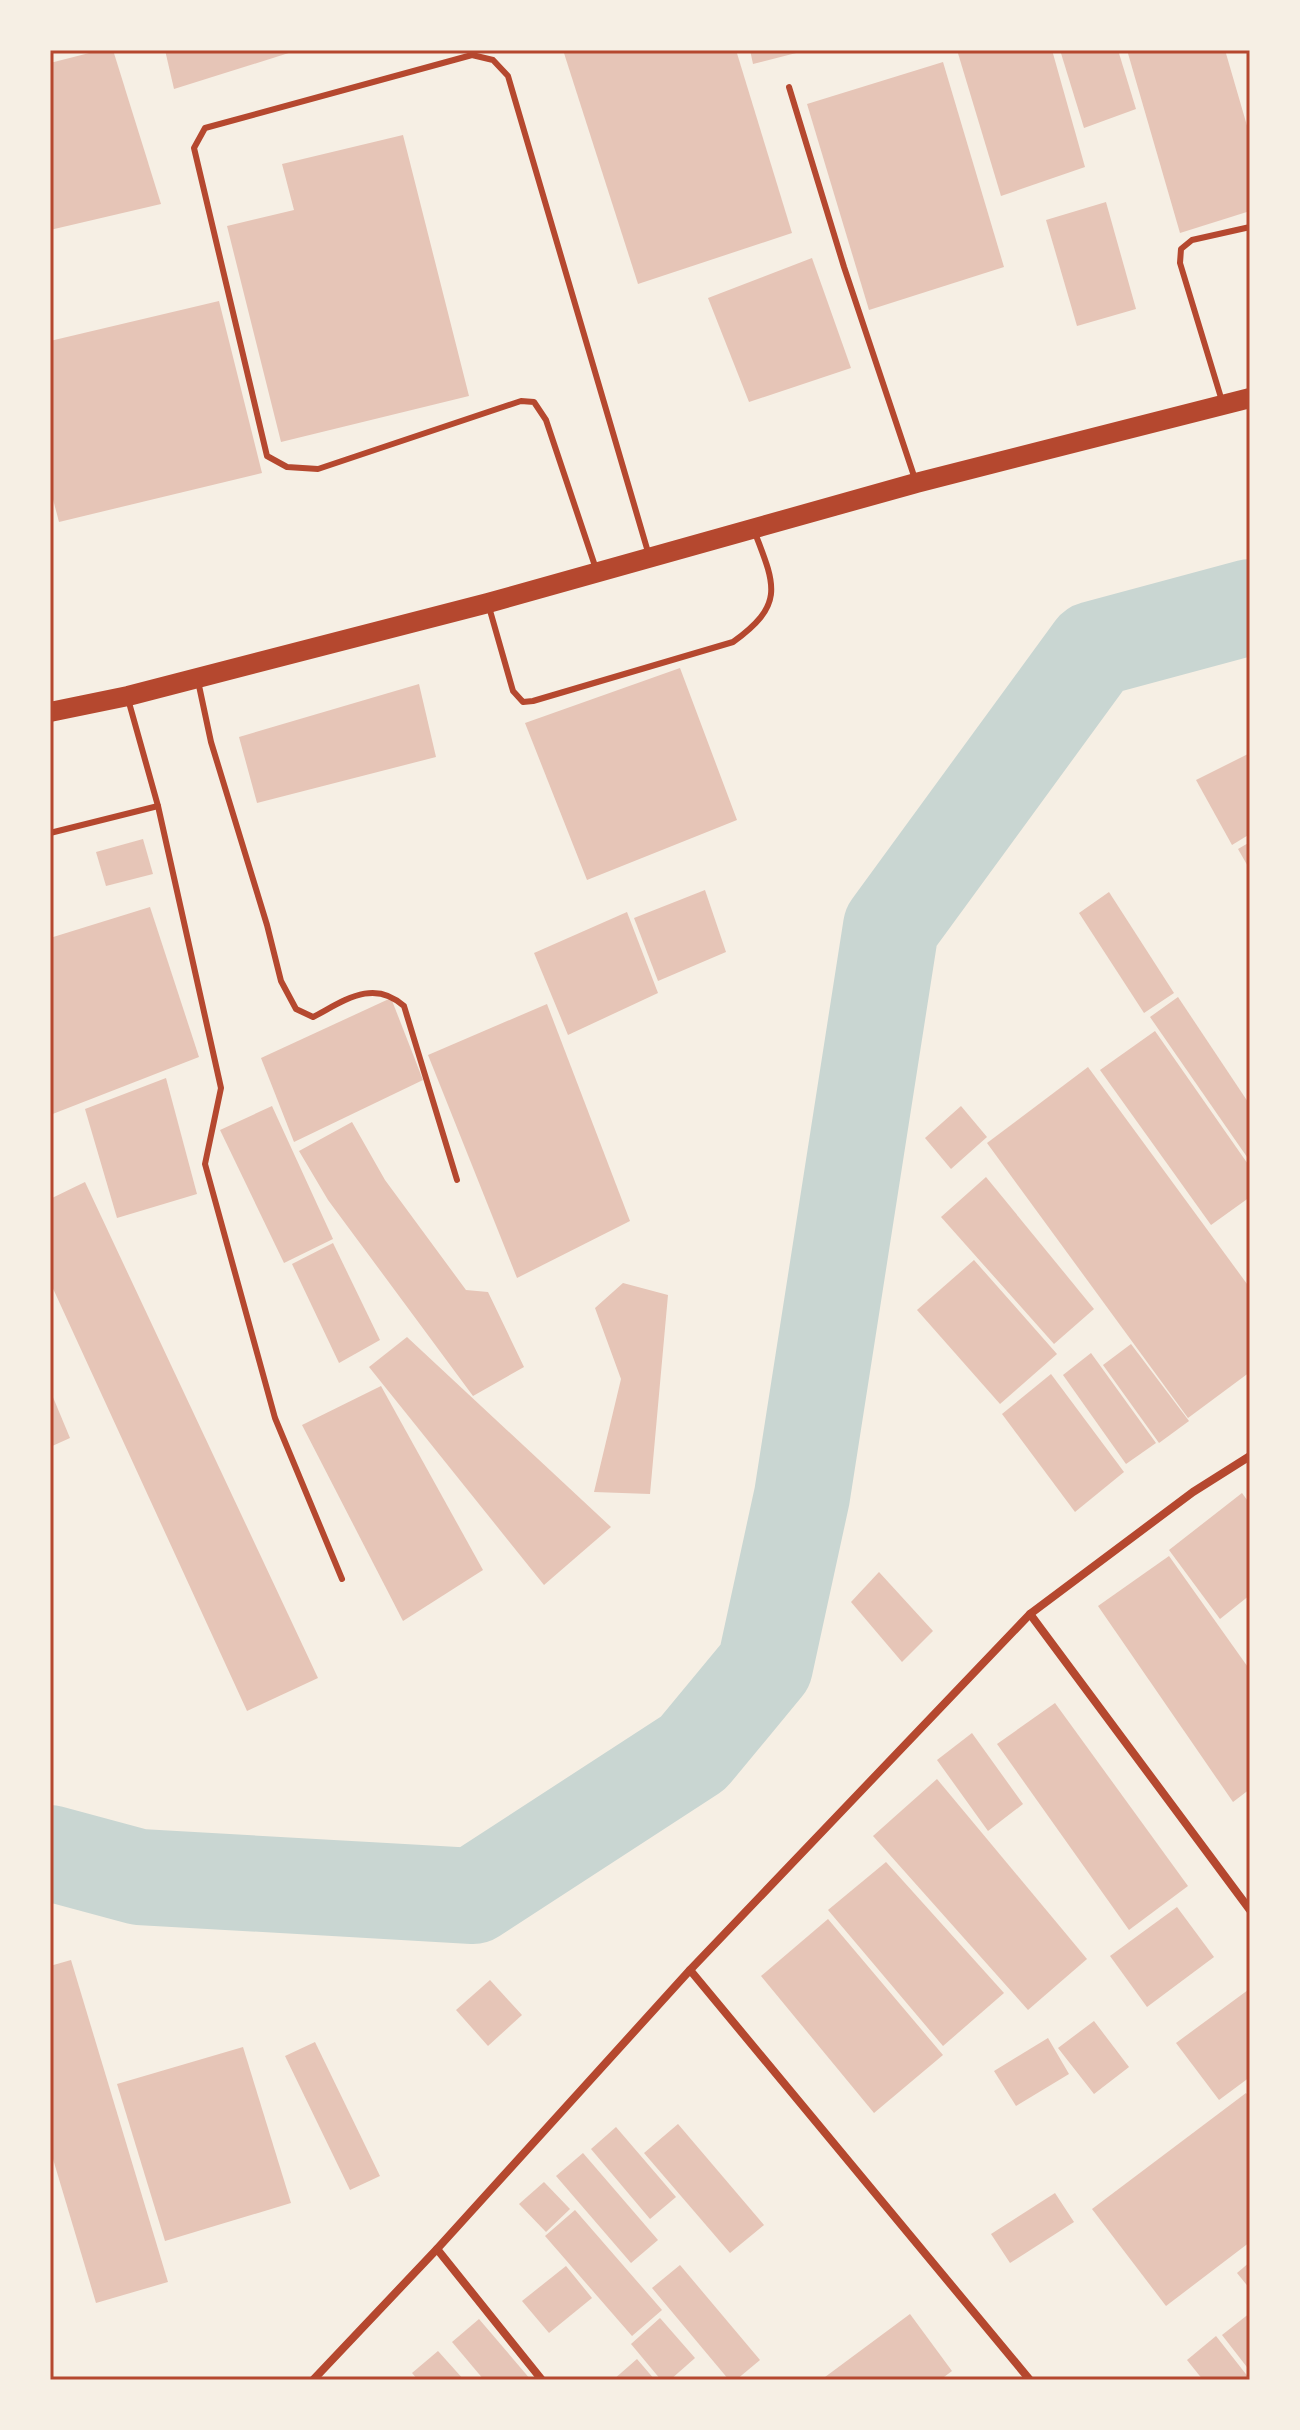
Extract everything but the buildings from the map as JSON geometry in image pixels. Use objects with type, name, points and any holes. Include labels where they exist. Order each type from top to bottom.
[{"type":"main road","points":[[50,712],[128,696],[488,603],[916,483],[1250,398]]},
{"type":"street","points":[[313,2380],[437,2249],[690,1970],[1030,1614],[1193,1492],[1250,1456]]},
{"type":"street","points":[[1030,1614],[1250,1910]]},
{"type":"street","points":[[690,1970],[1030,2380]]},
{"type":"street","points":[[437,2249],[542,2380]]},
{"type":"lane","points":[[596,571],[546,420],[534,402],[521,401],[318,469],[287,467],[267,456],[194,148],[205,128],[472,55],[493,60],[508,76],[649,556]]},
{"type":"lane","points":[[789,87],[844,267],[916,483]]},
{"type":"lane","points":[[1223,405],[1180,263],[1181,249],[1192,240],[1250,227]]},
{"type":"lane","points":[[488,603],[513,691],[523,702],[533,701],[733,642],[751,629],[766,612],[773,595],[767,564],[753,530]]},
{"type":"lane","points":[[197,677],[211,742],[281,981],[296,1009],[313,1017],[360,993],[393,996],[404,1006],[457,1180]]},
{"type":"lane","points":[[128,696],[158,806],[221,1088],[205,1164],[275,1418],[342,1579]]},
{"type":"lane","points":[[50,833],[158,806]]},
{"type":"waterway","points":[[50,1853],[139,1877],[473,1896],[693,1753],[765,1666],[802,1496],[891,927],[1094,649],[1250,607]]}]
